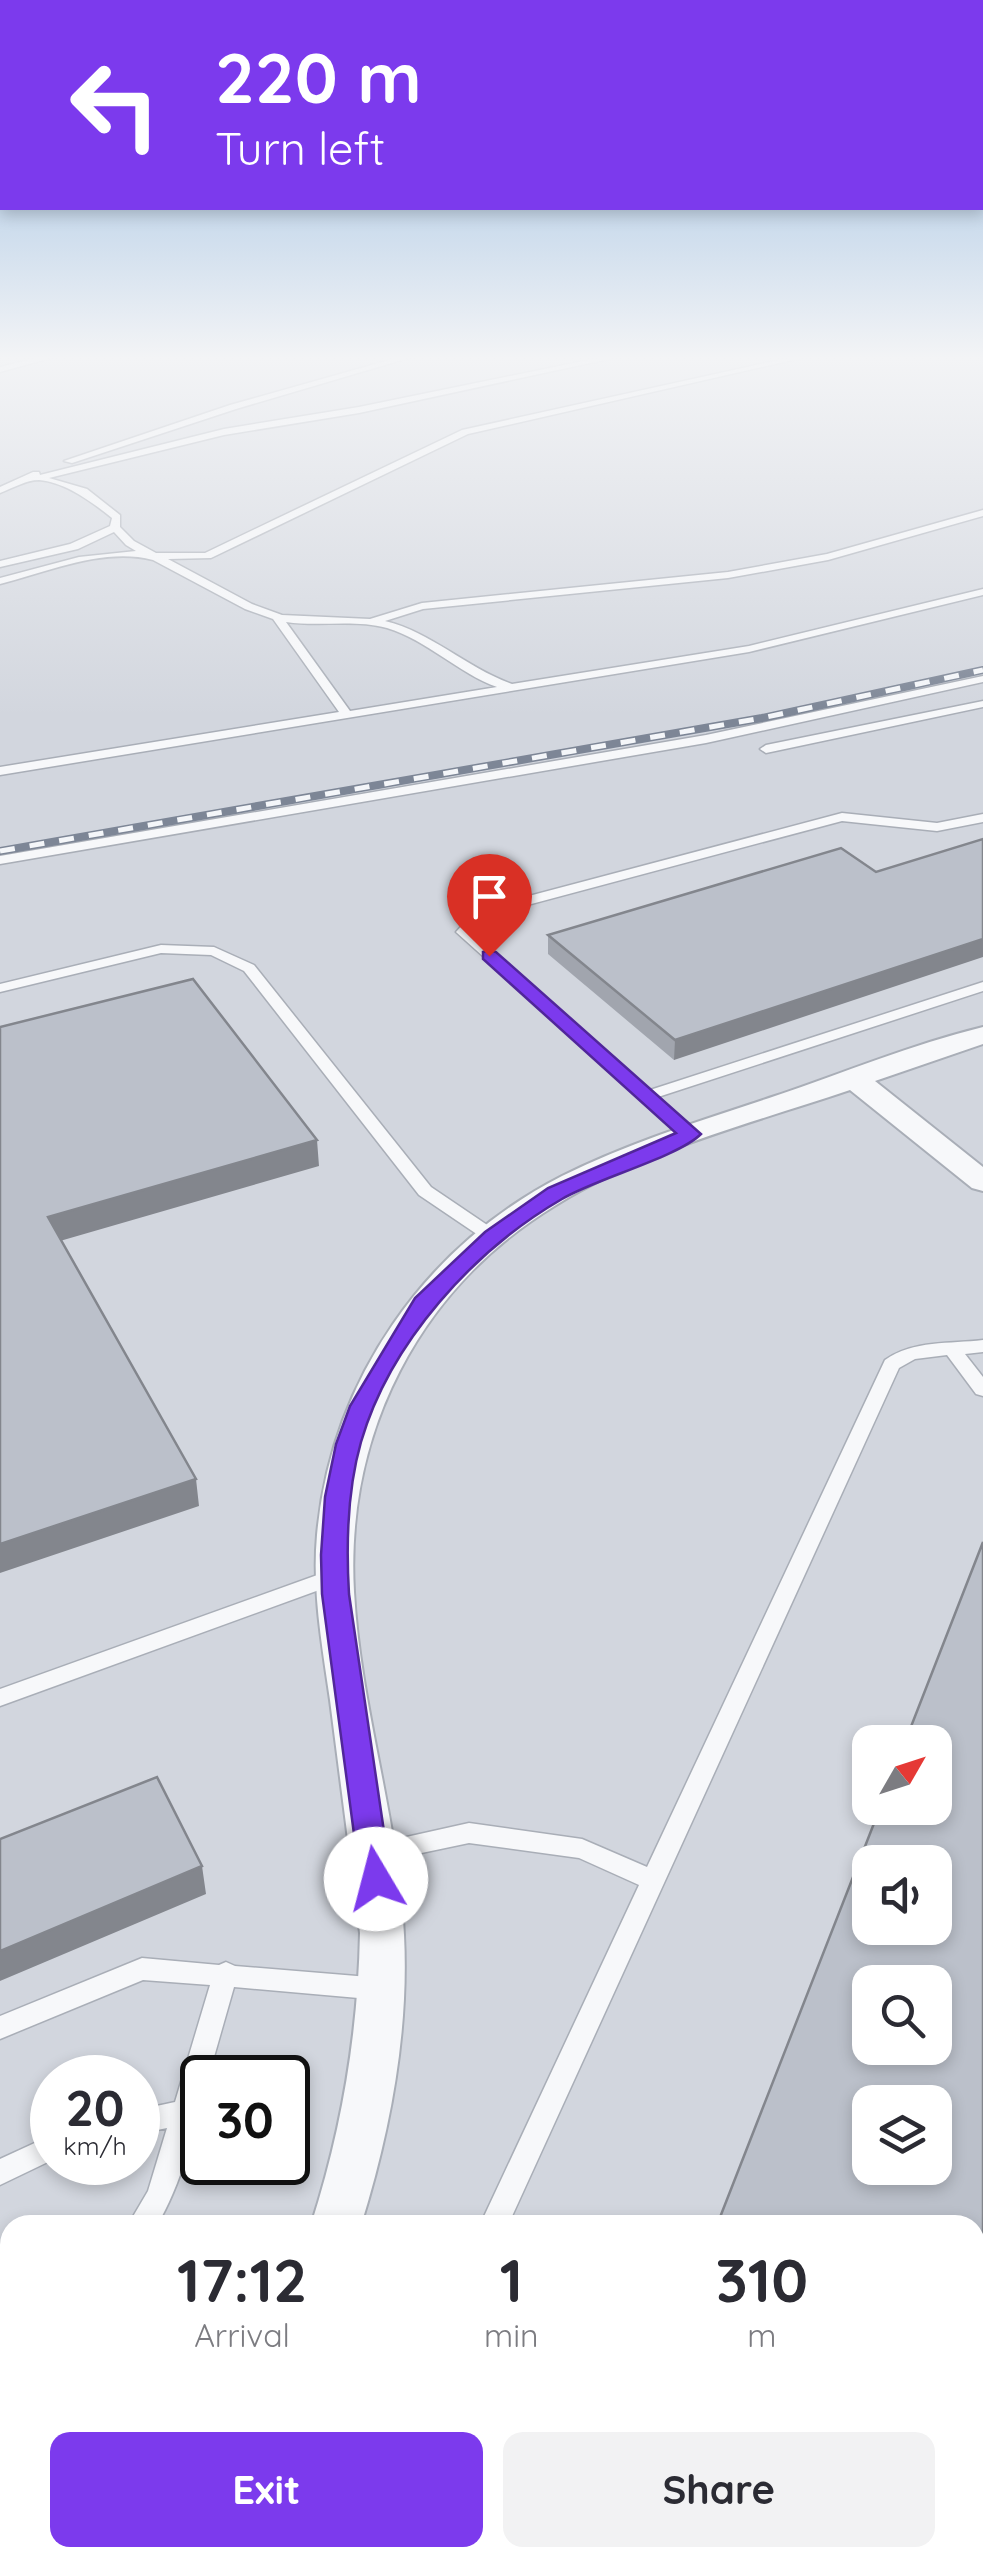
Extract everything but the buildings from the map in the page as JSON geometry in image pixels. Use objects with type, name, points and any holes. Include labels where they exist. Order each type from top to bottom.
[{"type":"street","points":[[339,2215],[363,2136],[374,2080],[383,1989],[382,1933],[334,1577],[338,1497],[348,1444],[362,1406],[423,1303],[492,1237],[556,1193],[690,1134],[983,1035]]},
{"type":"street","points":[[854,1079],[983,1182]]},
{"type":"lane","points":[[26,481],[31,477]]},
{"type":"lane","points":[[0,490],[44,477]]},
{"type":"lane","points":[[0,564],[71,548],[114,527],[117,517],[84,491],[75,480],[79,477]]},
{"type":"lane","points":[[0,581],[113,555],[186,559],[218,553],[374,477]]},
{"type":"lane","points":[[26,481],[55,480],[84,491]]},
{"type":"lane","points":[[371,622],[422,606],[764,569],[828,557],[983,513]]},
{"type":"lane","points":[[114,527],[130,543],[277,617],[312,622],[371,622],[402,630],[480,678],[514,688]]},
{"type":"lane","points":[[0,771],[749,649],[983,592]]},
{"type":"lane","points":[[277,617],[347,715]]},
{"type":"lane","points":[[0,860],[706,739],[983,679]]},
{"type":"lane","points":[[766,748],[983,704]]},
{"type":"lane","points":[[690,1134],[463,932],[480,913],[842,817],[937,827],[983,818]]},
{"type":"lane","points":[[0,988],[161,950],[214,951],[249,968],[424,1191],[492,1237]]},
{"type":"lane","points":[[646,1096],[983,986]]},
{"type":"lane","points":[[499,2215],[891,1364],[899,1357],[983,1346]]},
{"type":"lane","points":[[952,1350],[983,1390]]},
{"type":"lane","points":[[0,1698],[334,1577]]},
{"type":"lane","points":[[372,1854],[470,1833],[582,1849],[654,1881]]},
{"type":"lane","points":[[0,2028],[142,1968],[383,1989]]},
{"type":"lane","points":[[202,2055],[226,1973]]},
{"type":"lane","points":[[148,2215],[160,2196],[180,2129]]},
{"type":"lane","points":[[0,2172],[30,2157]]},
{"type":"shaded area","points":[[0,477],[983,477],[983,2215],[0,2215]]},
{"type":"railway","points":[[0,851],[762,718],[983,670]]},
{"type":"route","points":[[376,1879],[335,1594],[338,1497],[348,1444],[362,1406],[379,1371],[423,1303],[492,1237],[556,1193],[690,1134],[489,956]]}]
